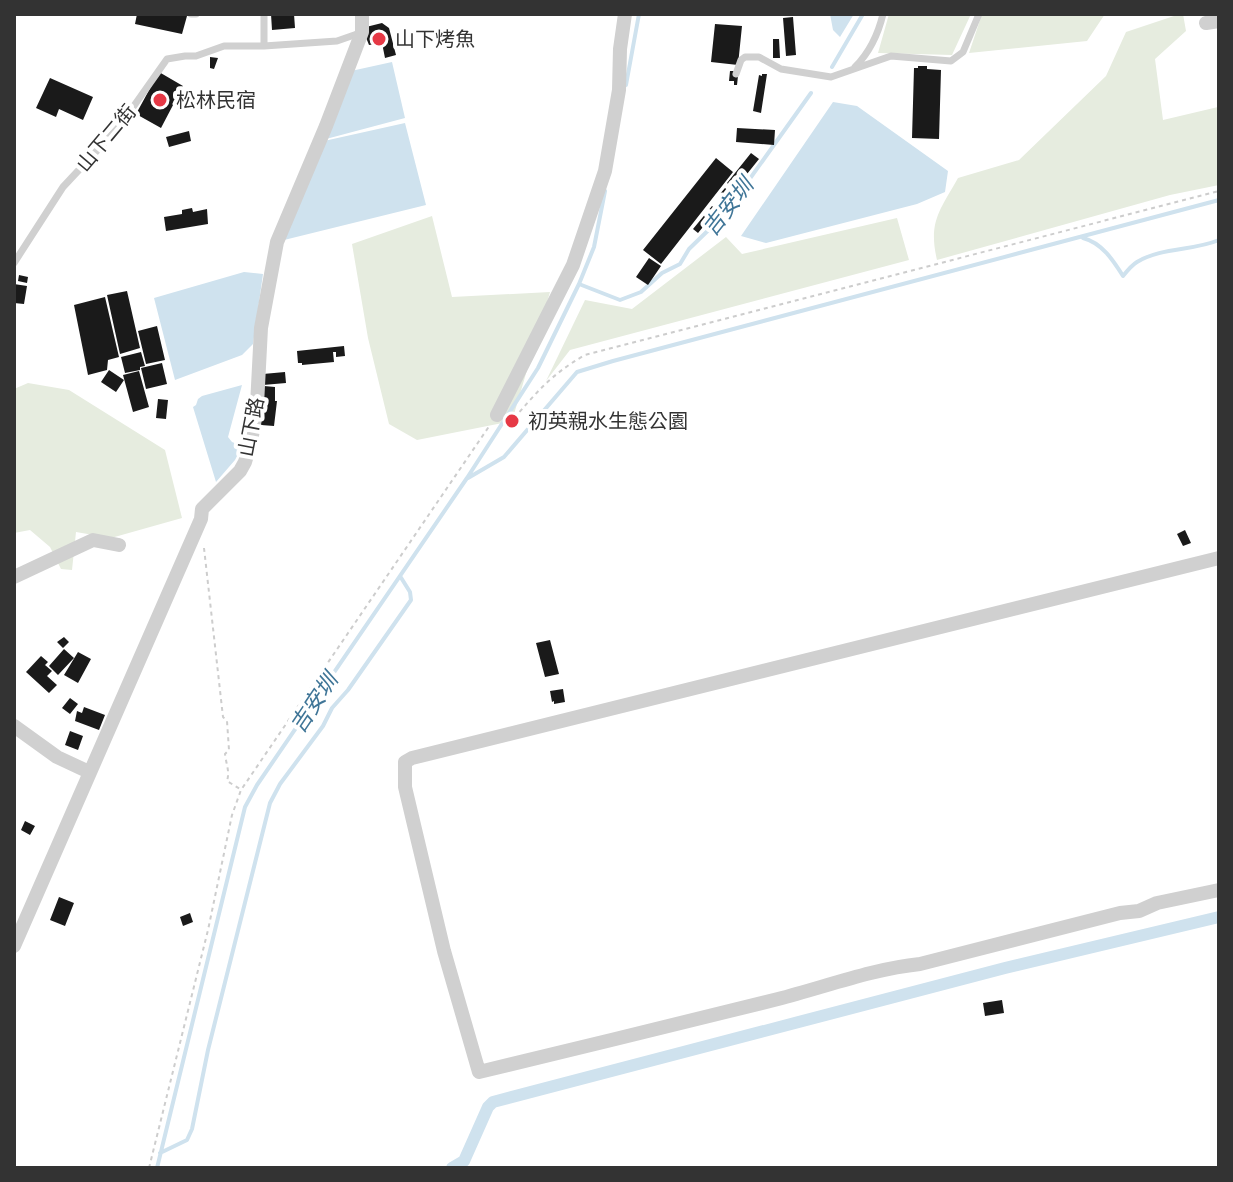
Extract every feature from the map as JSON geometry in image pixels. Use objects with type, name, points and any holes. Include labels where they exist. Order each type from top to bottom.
[{"type":"street","name":"山下路","points":[[14,946],[18,927],[148,644],[201,519],[202,509],[245,462],[257,405],[261,328],[277,242],[362,32],[362,14]]},
{"type":"street","points":[[497,415],[573,265],[605,171],[619,90],[625,14]]},
{"type":"street","points":[[14,577],[93,540],[119,545]]},
{"type":"street","points":[[1219,558],[405,762],[405,787],[444,951],[479,1072],[863,975],[920,964],[1219,890]]},
{"type":"street","points":[[14,726],[57,757],[89,772]]},
{"type":"lane","points":[[264,14],[264,46]]},
{"type":"lane","points":[[841,75],[866,56],[883,14]]},
{"type":"lane","points":[[736,74],[745,57],[759,57],[781,69],[831,77],[891,56],[951,61],[963,52],[979,14]]},
{"type":"lane","name":"山下二街","points":[[14,263],[63,187],[119,127],[167,59],[196,56],[224,46],[337,41],[362,32]]},
{"type":"path","points":[[510,423],[546,381],[585,355],[1219,191]]},
{"type":"path","points":[[149,1168],[208,930],[232,815],[241,790],[497,415]]},
{"type":"path","points":[[205,549],[223,717],[227,721],[227,781],[241,790]]},
{"type":"shaded area","points":[[889,14],[971,14],[952,55],[878,53]]},
{"type":"shaded area","points":[[982,14],[1105,14],[1087,41],[969,53]]},
{"type":"shaded area","points":[[1183,14],[1186,31],[1155,59],[1163,120],[1218,107],[1219,185],[1170,195],[937,260],[934,236],[937,217],[958,178],[1019,160],[1106,76],[1126,32]]},
{"type":"shaded area","points":[[432,216],[452,297],[550,292],[512,421],[417,440],[389,424],[368,338],[352,244]]},
{"type":"shaded area","points":[[897,218],[909,260],[570,350],[546,381],[585,300],[632,309],[726,237],[742,254]]},
{"type":"shaded area","points":[[28,383],[69,390],[165,450],[182,518],[111,538],[76,532],[72,570],[61,569],[50,547],[30,530],[14,533],[14,389]]},
{"type":"water","points":[[830,14],[854,14],[840,37],[833,30]]},
{"type":"water","points":[[392,62],[405,118],[326,139],[351,71]]},
{"type":"water","points":[[833,102],[857,106],[948,171],[945,192],[917,204],[766,243],[741,236]]},
{"type":"water","points":[[405,123],[426,205],[280,241],[324,141]]},
{"type":"water","points":[[244,272],[263,274],[253,344],[242,355],[175,380],[154,298]]},
{"type":"water","points":[[242,385],[228,437],[242,446],[235,460],[216,482],[193,407],[202,396]]},
{"type":"building","points":[[137,14],[187,16],[182,34],[135,24]]},
{"type":"building","points":[[271,14],[294,14],[295,28],[272,30]]},
{"type":"building","points":[[793,17],[796,55],[786,56],[783,18]]},
{"type":"building","name":"山下烤魚","points":[[382,23],[389,28],[396,55],[385,58],[382,43],[369,45],[365,35],[366,27]]},
{"type":"building","points":[[715,24],[742,26],[738,65],[711,62]]},
{"type":"building","points":[[773,39],[779,39],[780,58],[773,58]]},
{"type":"building","points":[[210,57],[218,58],[214,69],[210,68]]},
{"type":"building","points":[[914,68],[941,70],[939,139],[912,138]]},
{"type":"building","points":[[730,71],[738,76],[737,85],[729,81]]},
{"type":"building","name":"松林民宿","points":[[159,72],[183,86],[161,128],[136,114]]},
{"type":"building","points":[[767,74],[761,113],[753,111],[759,75]]},
{"type":"building","points":[[50,78],[93,97],[83,120],[59,109],[56,117],[36,108]]},
{"type":"building","points":[[737,128],[775,130],[774,145],[736,142]]},
{"type":"building","points":[[189,131],[191,141],[169,147],[166,137]]},
{"type":"building","points":[[751,153],[759,159],[735,189],[727,183]]},
{"type":"building","points":[[716,158],[733,172],[661,264],[643,250]]},
{"type":"building","points":[[725,188],[731,193],[725,200],[719,195]]},
{"type":"building","points":[[712,206],[717,210],[698,233],[693,229]]},
{"type":"building","points":[[192,208],[193,212],[207,209],[208,224],[166,231],[164,217],[182,214],[182,210]]},
{"type":"building","points":[[649,258],[661,266],[648,285],[636,277]]},
{"type":"building","points":[[19,275],[28,277],[27,283],[18,281]]},
{"type":"building","points":[[14,284],[27,286],[24,304],[14,303]]},
{"type":"building","points":[[127,291],[140,348],[120,354],[107,295]]},
{"type":"building","points":[[105,297],[119,357],[108,360],[107,370],[88,375],[74,305]]},
{"type":"building","points":[[157,326],[165,360],[146,364],[138,331]]},
{"type":"building","points":[[344,346],[345,356],[336,357],[336,352],[333,352],[334,362],[298,363],[297,351]]},
{"type":"building","points":[[141,352],[145,366],[125,373],[121,357]]},
{"type":"building","points":[[162,363],[167,384],[146,389],[141,368]]},
{"type":"building","points":[[109,370],[124,380],[116,392],[101,382]]},
{"type":"building","points":[[139,371],[149,407],[133,412],[123,375]]},
{"type":"building","points":[[285,372],[286,383],[263,385],[263,374]]},
{"type":"building","points":[[264,386],[275,387],[274,426],[261,425]]},
{"type":"building","points":[[158,399],[168,400],[166,419],[156,418]]},
{"type":"building","points":[[1185,530],[1191,543],[1183,546],[1177,534]]},
{"type":"building","points":[[64,637],[69,642],[63,648],[57,642]]},
{"type":"building","points":[[550,640],[559,674],[545,677],[536,643]]},
{"type":"building","points":[[64,649],[74,658],[58,675],[49,666]]},
{"type":"building","points":[[78,652],[91,659],[78,683],[64,675]]},
{"type":"building","points":[[41,656],[52,671],[47,676],[57,685],[49,693],[26,672]]},
{"type":"building","points":[[563,689],[565,702],[554,704],[550,691]]},
{"type":"building","points":[[70,698],[78,704],[70,714],[62,708]]},
{"type":"building","points":[[84,707],[105,715],[99,730],[75,721],[77,711],[82,713]]},
{"type":"building","points":[[70,731],[83,736],[78,750],[65,745]]},
{"type":"building","points":[[25,821],[35,826],[30,835],[21,830]]},
{"type":"building","points":[[59,897],[74,903],[65,926],[50,920]]},
{"type":"building","points":[[190,913],[193,922],[183,926],[180,917]]},
{"type":"building","points":[[1002,1000],[1004,1013],[985,1016],[983,1003]]},
{"type":"waterway","name":"吉安圳","points":[[626,85],[639,14]]},
{"type":"waterway","name":"吉安圳","points":[[832,67],[863,14]]},
{"type":"waterway","name":"吉安圳","points":[[579,284],[620,300],[641,292],[662,273],[680,264],[689,249],[724,215],[811,93]]},
{"type":"waterway","name":"吉安圳","points":[[157,1168],[245,807],[538,368],[594,247],[605,191]]},
{"type":"waterway","points":[[468,478],[504,457],[577,372],[1219,200]]},
{"type":"waterway","points":[[1083,238],[1101,248],[1123,276],[1135,263],[1147,257],[1219,240]]},
{"type":"waterway","points":[[160,1153],[187,1140],[192,1129],[208,1050],[270,803],[332,708],[411,600],[410,592],[400,576]]},
{"type":"waterway","points":[[452,1168],[464,1161],[493,1102],[1005,968],[1219,917]]},
{"type":"place","name":"山下烤魚","points":[[379,39]]},
{"type":"place","name":"松林民宿","points":[[160,100]]},
{"type":"place","name":"初英親水生態公園","points":[[512,421]]}]
